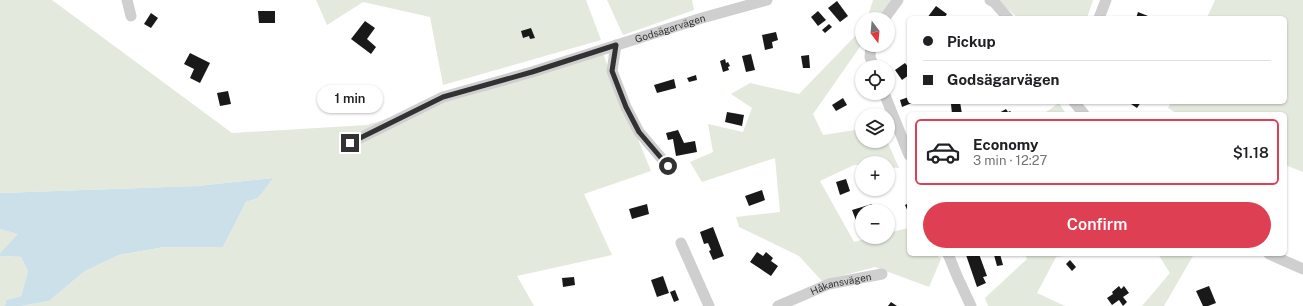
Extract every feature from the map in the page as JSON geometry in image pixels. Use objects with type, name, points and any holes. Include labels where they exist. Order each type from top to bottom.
[{"type":"street","points":[[127,0],[132,16]]},
{"type":"street","name":"Godsägarvägen","points":[[350,143],[443,97],[532,72],[708,16],[767,0]]},
{"type":"street","points":[[889,12],[898,0]]},
{"type":"street","points":[[990,0],[994,2],[1006,16]]},
{"type":"street","points":[[1100,16],[1106,0]]},
{"type":"street","points":[[616,45],[612,71],[626,107],[639,132],[668,166]]},
{"type":"street","points":[[887,100],[907,150]]},
{"type":"street","points":[[1076,104],[1082,112]]},
{"type":"street","points":[[681,243],[709,306]]},
{"type":"street","points":[[949,256],[971,306]]},
{"type":"street","points":[[1274,256],[1303,269]]},
{"type":"street","name":"Håkansvägen","points":[[778,306],[829,284],[882,274]]},
{"type":"shaded area","points":[[0,0],[52,0],[232,133],[367,125],[603,54],[651,171],[584,194],[612,255],[517,276],[534,306],[21,306],[49,301],[85,271],[119,255],[165,247],[223,247],[246,202],[258,198],[272,178],[197,186],[0,193]]},
{"type":"shaded area","points":[[316,0],[586,0],[601,40],[443,85],[430,17],[363,2],[327,25]]},
{"type":"shaded area","points":[[607,0],[692,0],[694,10],[623,35]]},
{"type":"shaded area","points":[[873,0],[892,0],[884,12],[869,12]]},
{"type":"shaded area","points":[[997,0],[1093,0],[1088,16],[1016,16]]},
{"type":"shaded area","points":[[1215,0],[1303,0],[1303,172],[1287,166],[1287,112],[1175,112],[1168,108],[1170,104],[1287,104],[1287,16],[1208,16]]},
{"type":"shaded area","points":[[855,36],[855,52],[856,52],[813,114],[823,135],[855,130],[855,148],[890,148],[894,156],[855,156],[855,165],[820,181],[855,244],[895,244],[895,231],[907,228],[907,256],[938,256],[941,259],[929,287],[875,267],[822,281],[799,256],[739,227],[736,217],[780,212],[775,158],[702,182],[690,162],[713,152],[708,124],[743,132],[752,108],[731,94],[750,83],[799,94]]},
{"type":"shaded area","points":[[1060,104],[1065,112],[1046,112]]},
{"type":"shaded area","points":[[895,159],[899,168],[895,168]]},
{"type":"shaded area","points":[[0,229],[19,234],[0,253]]},
{"type":"shaded area","points":[[0,256],[21,257],[28,271],[21,296],[6,300],[5,306],[0,306]]},
{"type":"shaded area","points":[[1026,256],[1063,256],[1056,257],[1037,293],[1065,306],[988,306],[985,298],[1027,259]]},
{"type":"shaded area","points":[[1159,256],[1193,256],[1164,306],[1142,306],[1170,273]]},
{"type":"water","points":[[273,178],[258,198],[246,202],[223,247],[165,247],[119,255],[85,271],[49,301],[21,306],[5,306],[6,300],[21,296],[28,271],[21,257],[0,256],[0,253],[18,234],[0,229],[0,193],[197,186]]},
{"type":"building","points":[[837,1],[848,16],[840,22],[828,8]]},
{"type":"building","points":[[936,6],[947,14],[946,16],[928,16]]},
{"type":"building","points":[[258,11],[275,11],[275,23],[259,23]]},
{"type":"building","points":[[818,11],[826,20],[818,26],[811,17]]},
{"type":"building","points":[[1138,12],[1148,16],[1137,16]]},
{"type":"building","points":[[151,13],[158,18],[151,28],[144,24]]},
{"type":"building","points":[[365,21],[375,28],[367,39],[376,47],[371,54],[351,39]]},
{"type":"building","points":[[829,24],[832,27],[825,33],[822,30]]},
{"type":"building","points":[[531,28],[535,38],[530,39],[529,36],[523,38],[521,31]]},
{"type":"building","points":[[776,32],[778,40],[772,42],[773,48],[765,50],[762,35]]},
{"type":"building","points":[[190,53],[210,63],[200,83],[190,78],[194,69],[184,64]]},
{"type":"building","points":[[751,54],[755,70],[746,72],[742,56]]},
{"type":"building","points":[[809,55],[810,68],[803,68],[801,56]]},
{"type":"building","points":[[725,59],[726,63],[728,62],[730,66],[728,67],[729,70],[723,72],[720,61]]},
{"type":"building","points":[[905,63],[907,66],[907,76],[902,80],[895,70]]},
{"type":"building","points":[[696,75],[697,80],[689,82],[687,78]]},
{"type":"building","points":[[674,79],[676,88],[657,93],[654,85]]},
{"type":"building","points":[[228,91],[231,104],[220,106],[217,93]]},
{"type":"building","points":[[843,98],[847,105],[836,111],[832,105]]},
{"type":"building","points":[[907,98],[907,104],[910,104],[902,107],[900,100]]},
{"type":"building","points":[[951,104],[960,104],[962,112],[952,112]]},
{"type":"building","points":[[1131,104],[1140,104],[1137,108]]},
{"type":"building","points":[[1006,109],[1008,112],[1001,112]]},
{"type":"building","points":[[727,112],[744,115],[742,126],[725,122]]},
{"type":"building","points":[[678,130],[684,143],[695,141],[697,152],[676,156],[673,139],[668,140],[666,133]]},
{"type":"building","points":[[846,179],[850,191],[840,195],[836,182]]},
{"type":"building","points":[[762,190],[765,200],[749,206],[745,196]]},
{"type":"building","points":[[647,204],[649,214],[632,219],[629,209]]},
{"type":"building","points":[[855,209],[855,218],[852,210]]},
{"type":"building","points":[[713,227],[724,256],[713,260],[709,251],[711,250],[708,243],[704,244],[700,232]]},
{"type":"building","points":[[757,252],[763,256],[766,252],[773,258],[771,261],[778,266],[771,276],[750,262]]},
{"type":"building","points":[[966,256],[980,256],[987,276],[983,277],[986,283],[977,287]]},
{"type":"building","points":[[994,256],[1001,256],[1003,265],[997,266]]},
{"type":"building","points":[[1070,260],[1076,267],[1072,271],[1066,264]]},
{"type":"building","points":[[663,276],[669,293],[657,297],[651,280]]},
{"type":"building","points":[[574,277],[575,285],[563,287],[562,278]]},
{"type":"building","points":[[1119,286],[1121,289],[1124,286],[1129,293],[1123,297],[1127,302],[1123,306],[1119,300],[1112,305],[1107,298],[1113,294],[1112,292]]},
{"type":"building","points":[[1209,286],[1216,303],[1203,306],[1196,291]]},
{"type":"building","points":[[675,290],[679,300],[674,302],[670,292]]},
{"type":"building","points":[[891,302],[897,306],[888,306]]},
{"type":"route","points":[[350,143],[443,97],[532,72],[616,45],[612,71],[626,107],[639,132],[668,166]]}]
